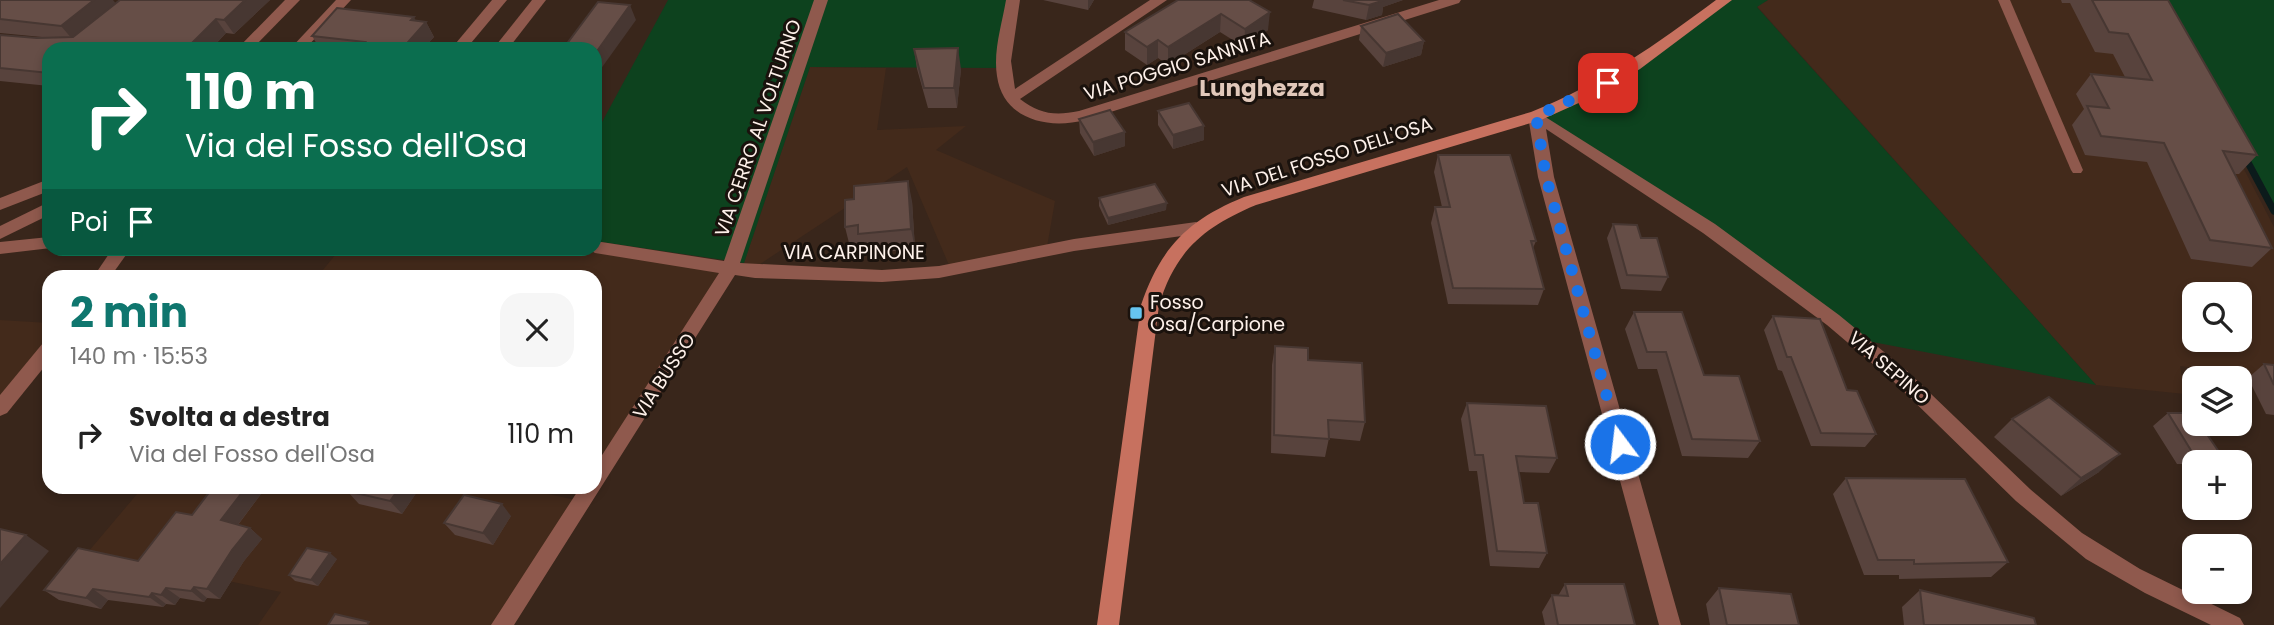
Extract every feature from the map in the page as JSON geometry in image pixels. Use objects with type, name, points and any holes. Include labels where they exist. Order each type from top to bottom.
[{"type":"street","points":[[251,42],[293,0]]},
{"type":"street","points":[[304,42],[344,0]]},
{"type":"street","points":[[464,42],[499,0]]},
{"type":"street","points":[[506,42],[539,0]]},
{"type":"street","name":"VIA CERRO AL VOLTURNO","points":[[730,269],[821,0]]},
{"type":"street","points":[[1013,0],[1003,72],[1005,86],[1011,98],[1160,0]]},
{"type":"street","name":"VIA POGGIO SANNITA","points":[[1011,98],[1034,116],[1056,119],[1074,117],[1454,0]]},
{"type":"street","name":"VIA DEL FOSSO DELL'OSA","points":[[1108,625],[1150,305],[1165,267],[1196,228],[1215,215],[1250,201],[1536,116],[1581,97],[1620,76],[1725,0]]},
{"type":"street","points":[[1536,116],[1550,193],[1670,625]]},
{"type":"street","name":"VIA SEPINO","points":[[1536,116],[1704,223],[1814,304],[1892,369],[2012,485],[2076,540],[2140,580],[2233,625]]},
{"type":"street","points":[[0,204],[42,189]]},
{"type":"street","points":[[0,233],[42,212]]},
{"type":"street","name":"VIA CARPINONE","points":[[602,248],[730,269],[807,275],[924,274],[1074,245],[1196,228]]},
{"type":"street","points":[[0,248],[42,244]]},
{"type":"street","name":"VIA BUSSO","points":[[602,472],[684,346],[730,269]]},
{"type":"street","points":[[0,408],[42,357]]},
{"type":"street","name":"VIA BUSSO","points":[[502,625],[587,494]]},
{"type":"lane","points":[[2004,0],[2077,170]]},
{"type":"shaded area","points":[[1768,0],[2156,0],[2274,227],[2274,379],[2252,376],[2252,366],[2180,366],[2182,394],[2096,385],[1757,6]]},
{"type":"shaded area","points":[[810,67],[886,68],[877,130],[966,126],[936,150],[1055,201],[1047,247],[949,265],[907,167],[754,268],[744,263]]},
{"type":"shaded area","points":[[602,253],[723,273],[607,453],[602,452],[602,270],[323,270],[334,256],[602,256]]},
{"type":"shaded area","points":[[0,320],[42,323],[42,357],[0,408]]},
{"type":"shaded area","points":[[137,494],[548,494],[576,500],[492,625],[258,625],[281,592],[88,552]]},
{"type":"green space","points":[[668,0],[1009,0],[998,68],[810,67],[744,263],[602,242],[602,122]]},
{"type":"green space","points":[[1725,0],[1768,0],[1757,7],[2096,385],[1857,339],[1536,116],[1557,108]]},
{"type":"green space","points":[[2157,0],[2274,0],[2274,215],[2254,173]]},
{"type":"building","points":[[0,0],[94,0],[61,26],[0,19]]},
{"type":"building","points":[[120,0],[245,0],[224,20],[216,19],[193,42],[42,42],[42,72],[0,68],[0,35],[73,37]]},
{"type":"building","points":[[1178,0],[1249,0],[1270,12],[1245,29],[1221,14],[1168,47],[1158,40],[1147,47],[1125,32]]},
{"type":"building","points":[[1343,0],[1385,0],[1369,5]]},
{"type":"building","points":[[2092,0],[2168,0],[2257,155],[2223,151],[2272,248],[2210,240],[2164,143],[2101,136],[2087,106],[2109,108],[2091,74],[2152,80],[2128,34],[2109,32]]},
{"type":"building","points":[[598,2],[630,5],[602,44],[602,42],[568,42]]},
{"type":"building","points":[[337,8],[414,17],[411,20],[426,22],[408,42],[365,42],[312,36]]},
{"type":"building","points":[[1398,14],[1424,41],[1386,53],[1361,26]]},
{"type":"building","points":[[958,48],[954,88],[924,88],[914,49]]},
{"type":"building","points":[[1189,103],[1204,126],[1173,135],[1158,111]]},
{"type":"building","points":[[1110,110],[1125,132],[1093,142],[1079,119]]},
{"type":"building","points":[[1438,155],[1510,155],[1536,241],[1531,241],[1544,289],[1453,288],[1435,207],[1450,207]]},
{"type":"building","points":[[908,181],[911,229],[858,234],[858,225],[845,227],[845,200],[854,199],[854,186]]},
{"type":"building","points":[[1155,184],[1167,203],[1108,218],[1099,198]]},
{"type":"building","points":[[1613,224],[1637,225],[1641,238],[1657,238],[1668,277],[1627,275]]},
{"type":"building","points":[[1634,312],[1682,312],[1704,375],[1739,376],[1760,441],[1692,439],[1666,352],[1647,352]]},
{"type":"building","points":[[1773,316],[1820,319],[1847,390],[1857,391],[1876,434],[1821,433],[1791,357],[1787,357]]},
{"type":"building","points":[[1275,346],[1308,348],[1308,360],[1362,363],[1365,422],[1328,420],[1329,439],[1274,435]]},
{"type":"building","points":[[2264,364],[2274,365],[2274,385]]},
{"type":"building","points":[[2049,397],[2120,454],[2081,478],[2012,419]]},
{"type":"building","points":[[1467,403],[1546,406],[1557,458],[1516,456],[1524,503],[1538,503],[1547,553],[1497,551],[1483,455],[1475,455]]},
{"type":"building","points":[[2168,413],[2182,413],[2182,436]]},
{"type":"building","points":[[2182,436],[2208,436],[2218,450],[2191,450]]},
{"type":"building","points":[[1846,478],[1965,479],[2008,562],[1914,564],[1914,560],[1878,560]]},
{"type":"building","points":[[208,494],[241,494],[221,520],[250,528],[207,589],[194,587],[191,591],[166,588],[161,595],[152,593],[149,597],[93,589],[86,598],[44,590],[78,548],[138,561],[176,512],[192,515]]},
{"type":"building","points":[[360,494],[395,494],[390,501]]},
{"type":"building","points":[[464,495],[502,504],[483,533],[444,523]]},
{"type":"building","points":[[0,529],[26,535],[0,564]]},
{"type":"building","points":[[307,548],[330,553],[311,580],[289,575]]},
{"type":"building","points":[[1565,584],[1624,584],[1635,625],[1558,625],[1552,595],[1568,596]]},
{"type":"building","points":[[1719,588],[1791,594],[1799,625],[1727,625]]},
{"type":"building","points":[[1920,590],[2034,618],[2036,625],[1924,625]]},
{"type":"building","points":[[335,614],[369,622],[367,625],[328,625]]},
{"type":"waterway","points":[[2244,155],[2274,211]]},
{"type":"place","name":"Fosso Osa/Carpione","points":[[1136,313]]},
{"type":"district","name":"Lunghezza","points":[[1262,88]]},
{"type":"route","points":[[1608,83],[1536,116],[1546,177],[1620,444]]}]
